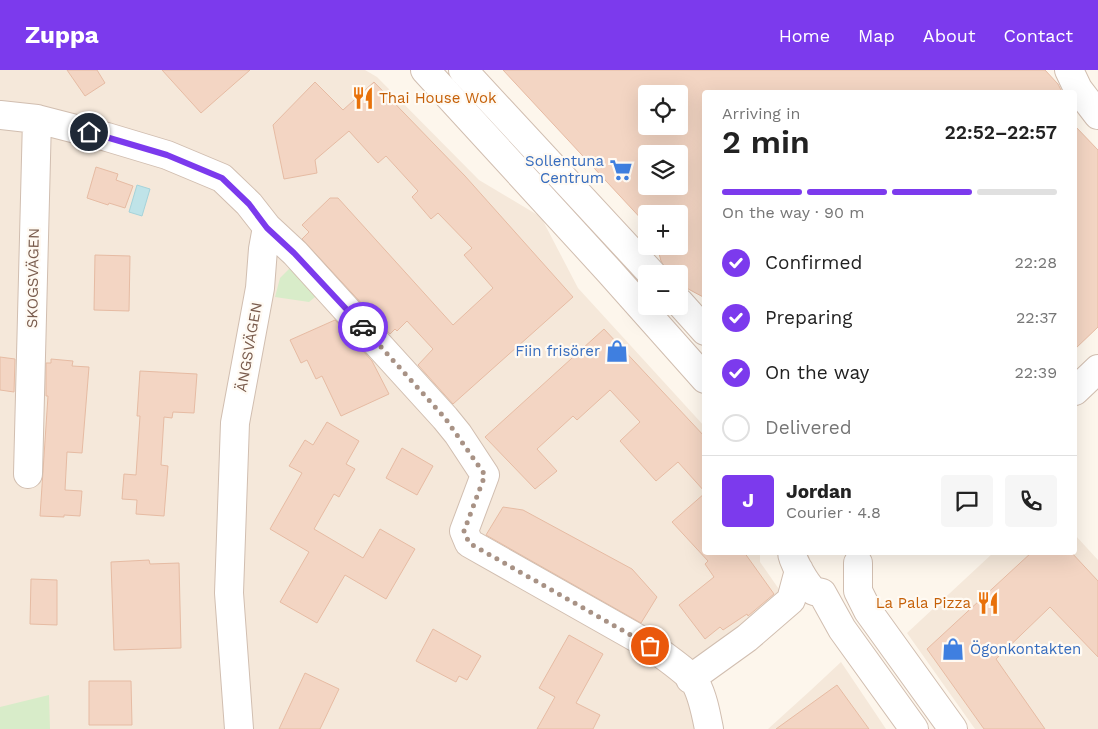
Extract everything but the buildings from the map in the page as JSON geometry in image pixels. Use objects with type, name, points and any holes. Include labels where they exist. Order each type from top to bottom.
[{"type":"street","points":[[424,70],[609,271],[702,376]]},
{"type":"street","points":[[463,70],[644,265]]},
{"type":"street","points":[[1069,70],[1078,89],[1098,115]]},
{"type":"street","points":[[0,115],[36,119],[107,137],[167,155],[222,178],[249,204],[267,228],[301,260],[445,418],[485,475],[464,531],[469,543],[650,646],[675,663],[695,682],[705,710],[709,729]]},
{"type":"street","name":"SKOGSVÄGEN","points":[[28,474],[36,119]]},
{"type":"street","name":"ÄNGSVÄGEN","points":[[240,729],[229,593],[235,423],[260,288],[263,249],[267,228]]},
{"type":"street","points":[[688,312],[702,328]]},
{"type":"street","points":[[1077,389],[1098,369]]},
{"type":"street","points":[[690,678],[747,638],[791,600],[806,576],[861,558],[858,591],[868,611],[952,729]]},
{"type":"street","points":[[806,576],[914,729]]},
{"type":"shaded area","points":[[0,70],[365,70],[377,77],[479,180],[541,217],[578,288],[702,424],[702,555],[760,555],[760,562],[783,595],[710,650],[699,729],[0,729]]},
{"type":"shaded area","points":[[1077,537],[1098,560],[1098,729],[975,729],[907,633],[991,555],[1077,555]]},
{"type":"shaded area","points":[[841,662],[886,729],[768,729],[811,690]]},
{"type":"green space","points":[[294,264],[320,293],[309,302],[275,297],[280,278]]},
{"type":"green space","points":[[49,695],[50,729],[0,729],[0,707]]},
{"type":"water","points":[[137,185],[150,189],[142,216],[129,212]]},
{"type":"way so far","points":[[363,327],[445,418],[485,475],[464,531],[469,543],[650,646]]},
{"type":"place","name":"Thai House Wok","points":[[363,98]]},
{"type":"place","name":"Sollentuna Centrum","points":[[621,170]]},
{"type":"place","name":"Fiin frisörer","points":[[617,351]]},
{"type":"place","name":"La Pala Pizza","points":[[988,603]]},
{"type":"place","name":"Ögonkontakten","points":[[953,649]]},
{"type":"route","points":[[89,132],[167,155],[222,178],[249,204],[267,228],[294,253],[363,327]]}]
